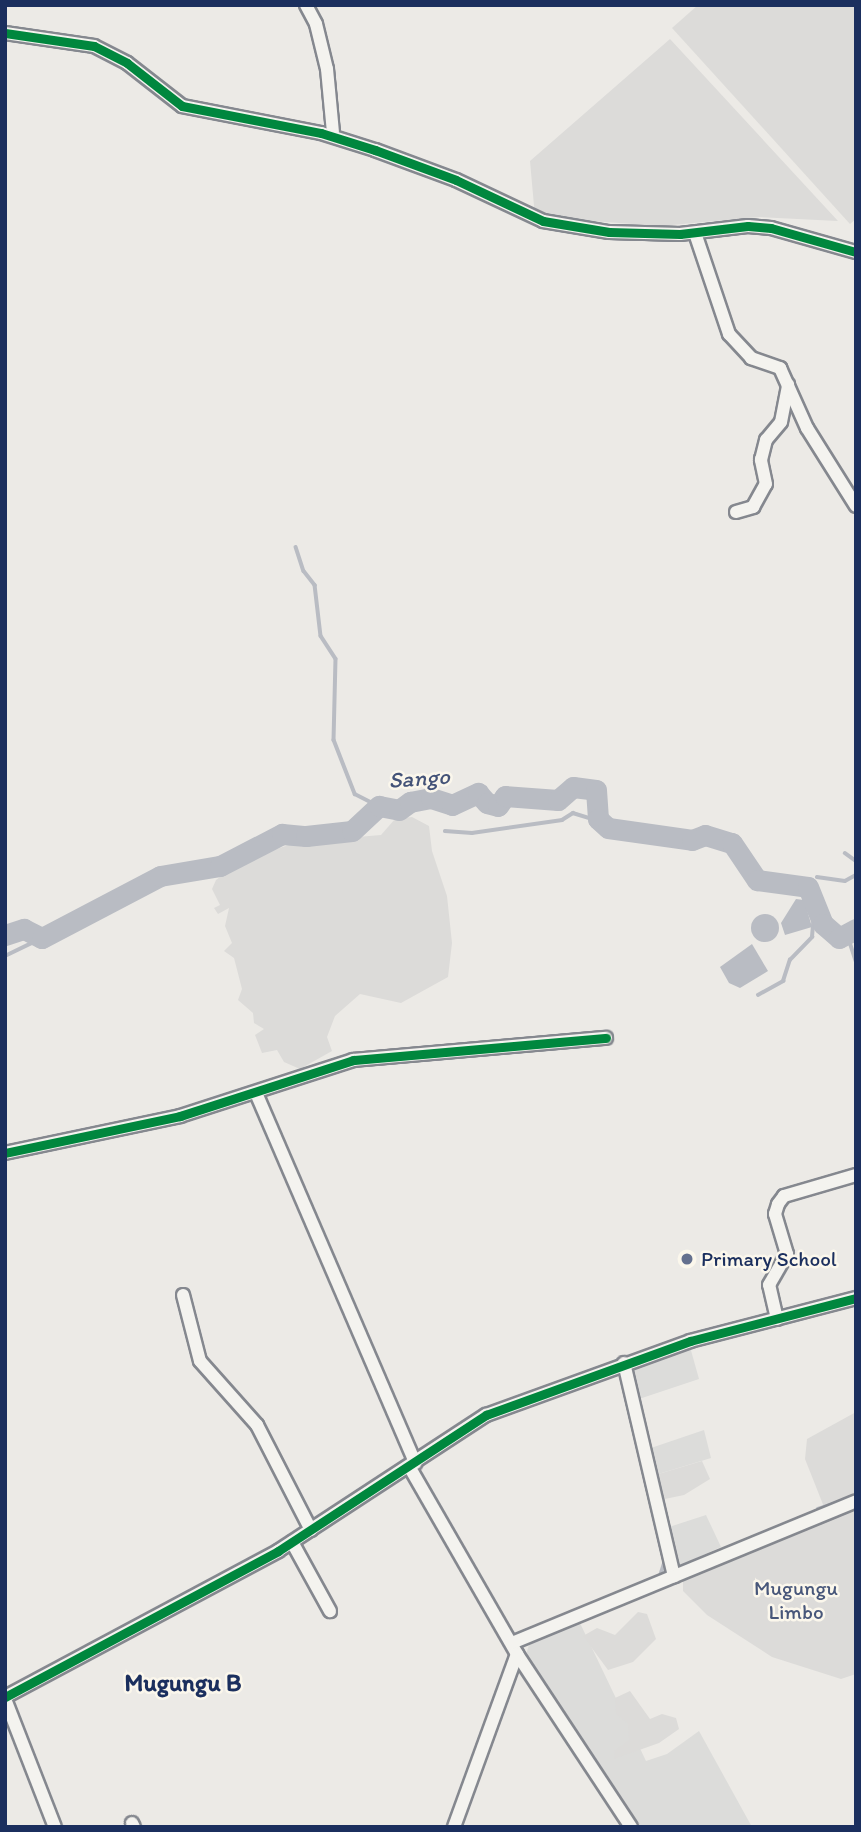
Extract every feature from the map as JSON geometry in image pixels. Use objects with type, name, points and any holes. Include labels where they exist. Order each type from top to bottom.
[{"type":"street","points":[[306,5],[316,24],[327,69],[333,132]]},
{"type":"street","points":[[5,33],[94,46],[127,63],[182,106],[321,133],[375,150],[456,180],[543,221],[609,233],[695,233],[748,226],[780,228],[856,252]]},
{"type":"street","points":[[695,233],[729,334],[751,358],[780,368],[807,428],[856,506]]},
{"type":"street","points":[[736,512],[753,507],[766,484],[761,460],[766,440],[781,422],[788,385]]},
{"type":"street","points":[[5,1153],[180,1116],[353,1060],[606,1038]]},
{"type":"street","points":[[256,1093],[412,1466],[514,1649],[631,1827]]},
{"type":"street","points":[[777,1319],[769,1285],[787,1254],[775,1213],[778,1204],[785,1196],[856,1175]]},
{"type":"street","points":[[183,1295],[200,1361],[257,1425],[311,1530]]},
{"type":"street","points":[[55,1827],[5,1698],[292,1542],[412,1466],[486,1415],[624,1363],[856,1298]]},
{"type":"street","points":[[624,1363],[674,1576]]},
{"type":"street","points":[[454,1827],[514,1649],[674,1576],[856,1501]]},
{"type":"street","points":[[292,1542],[330,1611]]},
{"type":"shaded area","points":[[796,899],[804,900],[812,927],[785,935],[781,923]]},
{"type":"shaded area","points":[[765,914],[775,918],[779,928],[775,938],[765,942],[755,938],[751,928],[755,918]]},
{"type":"shaded area","points":[[752,944],[768,971],[740,988],[729,983],[720,967]]},
{"type":"shaded area","points":[[690,1347],[699,1379],[636,1400],[628,1368]]},
{"type":"shaded area","points":[[704,1430],[711,1458],[655,1475],[648,1449]]},
{"type":"shaded area","points":[[706,1515],[721,1547],[679,1566],[666,1528]]},
{"type":"shaded area","points":[[579,1621],[646,1761],[667,1754],[699,1731],[752,1827],[637,1827],[526,1654],[529,1645]]},
{"type":"green space","points":[[698,5],[856,5],[856,219],[850,224],[672,28]]},
{"type":"green space","points":[[670,39],[838,221],[759,217],[661,226],[535,217],[530,161]]},
{"type":"green space","points":[[412,817],[429,826],[432,851],[447,896],[452,943],[448,977],[401,1003],[360,994],[335,1016],[327,1037],[332,1051],[300,1069],[284,1062],[277,1050],[262,1053],[255,1035],[264,1029],[254,1023],[253,1013],[238,1000],[242,989],[234,958],[224,951],[232,943],[225,926],[229,908],[218,914],[214,908],[220,905],[212,889],[216,880],[228,871],[224,866],[298,842],[381,835],[395,819]]},
{"type":"green space","points":[[856,1412],[856,1496],[824,1507],[805,1459],[807,1439]]},
{"type":"green space","points":[[702,1461],[710,1479],[684,1495],[660,1500],[655,1475]]},
{"type":"green space","name":"Mugungu Limbo","points":[[856,1508],[856,1674],[841,1679],[772,1657],[707,1615],[683,1591],[683,1581],[705,1570]]},
{"type":"green space","points":[[638,1612],[647,1614],[656,1639],[633,1662],[608,1670],[583,1636],[597,1628],[615,1635]]},
{"type":"green space","points":[[630,1691],[650,1719],[662,1714],[676,1718],[679,1729],[659,1743],[614,1759],[615,1750],[629,1740],[628,1724],[616,1714],[615,1698]]},
{"type":"waterway","points":[[296,547],[304,571],[315,585],[321,636],[336,659],[334,740],[355,794],[379,806]]},
{"type":"waterway","name":"Sango","points":[[5,935],[24,929],[42,938],[160,876],[220,866],[282,834],[306,836],[352,831],[379,806],[399,810],[410,802],[431,798],[452,805],[478,793],[487,803],[498,806],[505,796],[558,800],[573,787],[596,790],[598,819],[608,828],[692,840],[705,835],[732,843],[757,880],[808,887],[823,924],[839,938],[856,929]]},
{"type":"waterway","points":[[445,831],[472,833],[562,820],[573,813],[600,821]]},
{"type":"waterway","points":[[845,853],[856,861]]},
{"type":"waterway","points":[[817,877],[845,881],[856,875]]},
{"type":"waterway","points":[[758,995],[783,981],[790,960],[812,937],[815,905]]},
{"type":"waterway","points":[[847,933],[856,961]]},
{"type":"waterway","points":[[5,956],[42,938]]},
{"type":"waterway","points":[[778,1325],[816,1315]]},
{"type":"waterway","points":[[818,1509],[839,1502]]},
{"type":"waterway","points":[[820,1523],[856,1508]]},
{"type":"waterway","points":[[660,1576],[665,1561]]},
{"type":"cycle path","points":[[5,33],[94,46],[127,63],[182,106],[321,133],[375,150],[456,180],[543,221],[609,232],[680,234],[748,226],[771,228],[856,252]]},
{"type":"cycle path","points":[[5,1153],[180,1116],[353,1060],[606,1038]]},
{"type":"cycle path","points":[[5,1697],[278,1551],[486,1415],[690,1341],[856,1298]]},
{"type":"place","name":"Primary School","points":[[687,1259]]},
{"type":"district","name":"Mugungu B","points":[[183,1683]]}]
